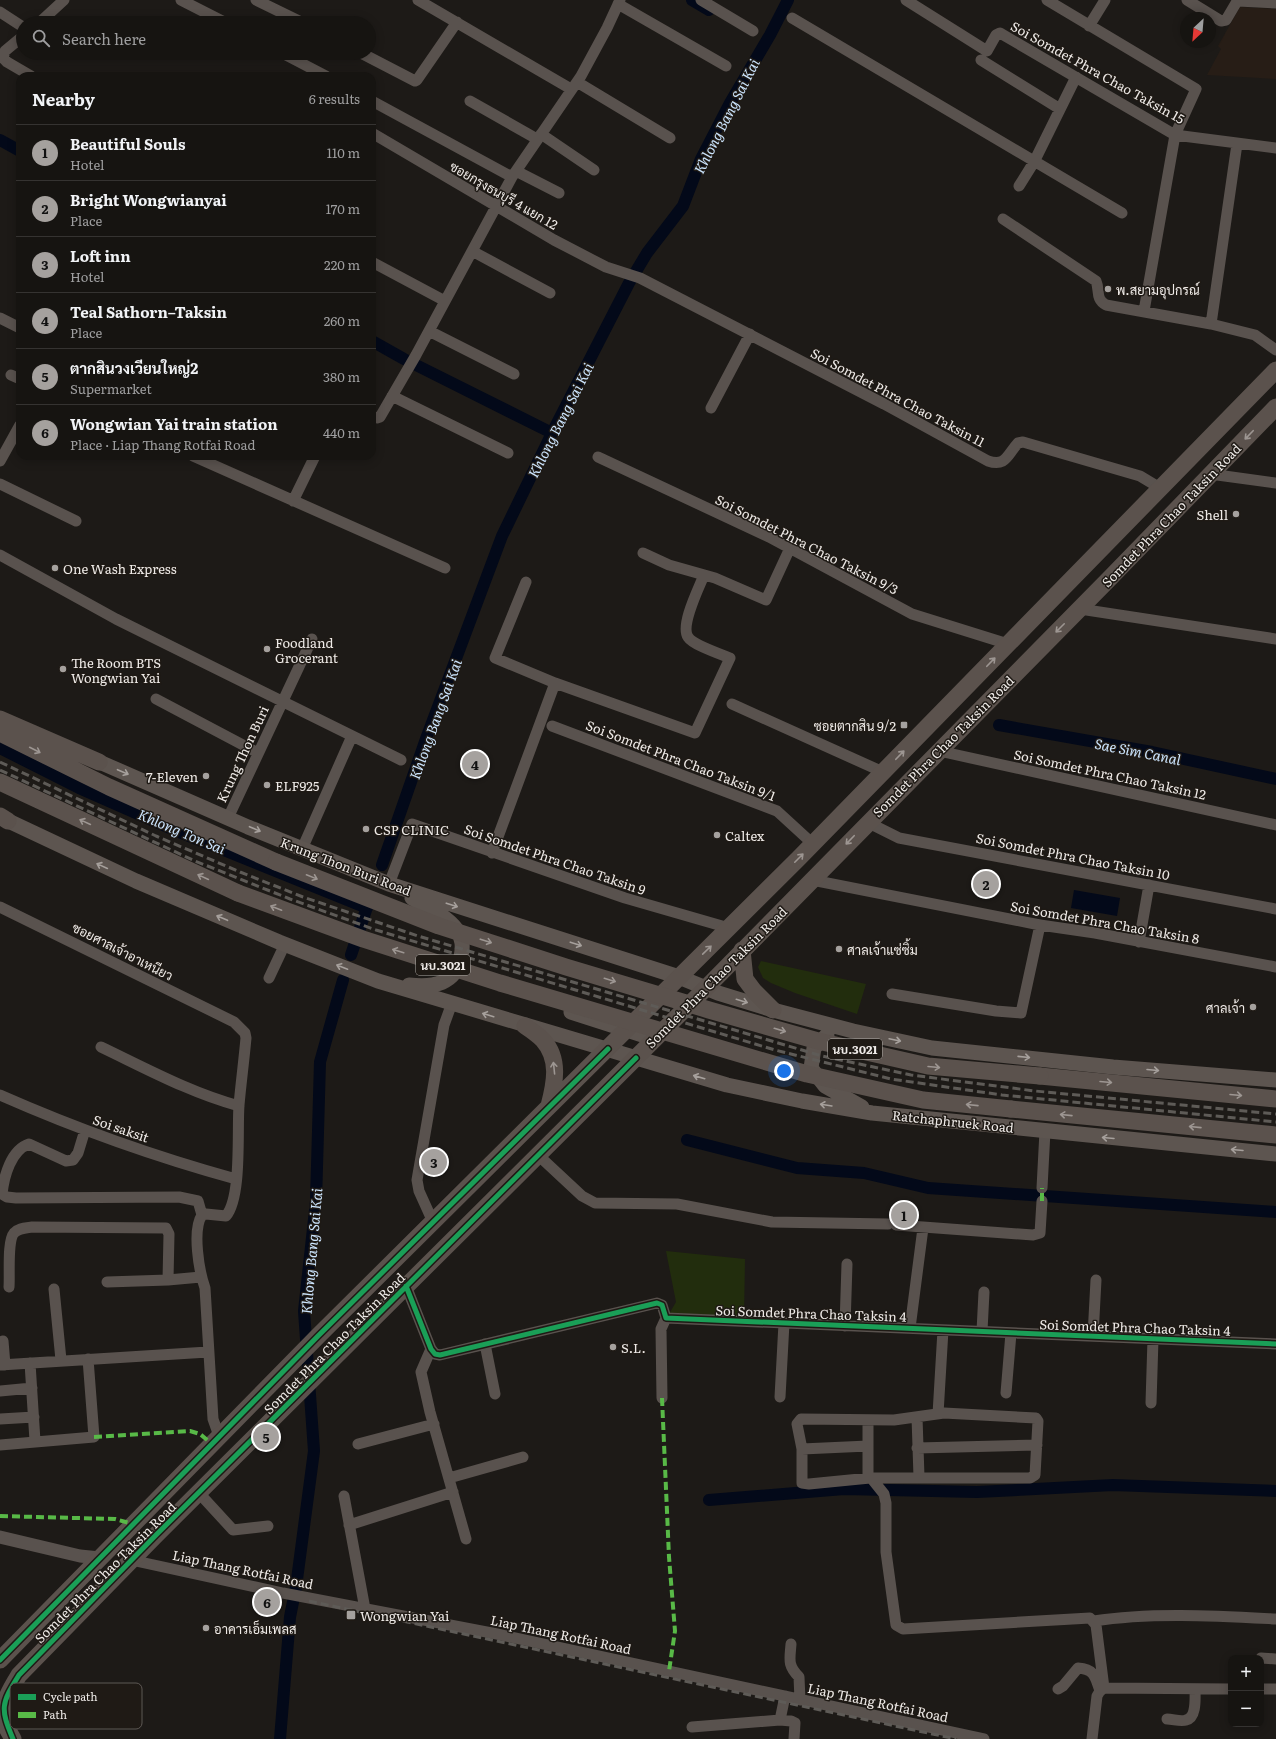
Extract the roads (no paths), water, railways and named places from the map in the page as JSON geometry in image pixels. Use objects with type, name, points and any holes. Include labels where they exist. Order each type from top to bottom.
[{"type":"main road","name":"Somdet Phra Chao Taksin Road","points":[[0,1660],[300,1354],[813,844],[1276,370]]},
{"type":"main road","name":"Somdet Phra Chao Taksin Road","points":[[15,1683],[19,1676],[131,1560],[636,1058],[652,1033],[706,988],[867,822],[1080,608],[1276,407]]},
{"type":"main road","name":"Krung Thon Buri Road","points":[[0,712],[99,762],[228,818],[389,884],[679,977],[706,988]]},
{"type":"main road","points":[[0,719],[99,762]]},
{"type":"main road","name":"Krung Thon Buri Road","points":[[0,733],[109,787],[276,862],[439,926],[675,1000],[818,1041],[928,1066],[1276,1099]]},
{"type":"main road","name":"นบ.3021","points":[[0,782],[238,893],[363,939],[652,1033]]},
{"type":"main road","points":[[3,818],[136,881],[285,944],[378,981],[636,1058]]},
{"type":"main road","points":[[378,981],[419,986],[433,985],[447,981],[456,973],[460,961],[462,943],[456,930],[438,915],[389,884]]},
{"type":"main road","points":[[742,950],[745,979],[754,991],[774,1010]]},
{"type":"main road","points":[[460,961],[470,974],[482,983],[626,1030],[652,1033]]},
{"type":"main road","name":"นบ.3021","points":[[706,988],[774,1010],[853,1031],[932,1048],[1113,1067],[1276,1080]]},
{"type":"main road","points":[[525,1026],[543,1040],[553,1057],[556,1080],[549,1106]]},
{"type":"main road","points":[[853,1031],[831,1032],[814,1048],[811,1068],[825,1086],[872,1113]]},
{"type":"main road","name":"Ratchaphruek Road","points":[[652,1033],[807,1074],[923,1100],[1276,1135]]},
{"type":"main road","name":"Ratchaphruek Road","points":[[636,1058],[727,1085],[802,1101],[872,1113],[1276,1154]]},
{"type":"main road","name":"Somdet Phra Chao Taksin Road","points":[[2,1720],[6,1698],[10,1691]]},
{"type":"main road","points":[[2,1720],[13,1739]]},
{"type":"street","points":[[47,16],[64,0]]},
{"type":"street","points":[[181,0],[212,16]]},
{"type":"street","points":[[256,0],[289,16]]},
{"type":"street","points":[[418,0],[670,138]]},
{"type":"street","points":[[701,0],[716,4],[753,30]]},
{"type":"street","name":"Soi Somdet Phra Chao Taksin 15","points":[[906,0],[987,51],[996,35],[1000,34],[1175,135],[1276,148]]},
{"type":"street","points":[[1047,0],[1196,89],[1175,135],[1144,311]]},
{"type":"street","points":[[1089,26],[1105,0]]},
{"type":"street","points":[[1187,0],[1224,21],[1238,1],[1276,3]]},
{"type":"street","points":[[376,417],[379,418],[416,355],[514,174],[574,85],[607,28],[619,2],[726,66]]},
{"type":"street","points":[[0,12],[16,22]]},
{"type":"street","points":[[792,18],[1122,213]]},
{"type":"street","points":[[374,60],[415,81],[418,80],[457,22]]},
{"type":"street","points":[[16,42],[5,51],[3,58],[24,72]]},
{"type":"street","points":[[295,60],[318,72]]},
{"type":"street","points":[[981,60],[1060,109]]},
{"type":"street","points":[[1020,186],[1034,162],[1076,77]]},
{"type":"street","points":[[470,101],[539,137],[594,170]]},
{"type":"street","points":[[376,102],[514,174],[559,194]]},
{"type":"street","name":"ซอยกรุงธนบุรี 4 แยก 12","points":[[376,135],[554,240],[606,267],[625,274]]},
{"type":"street","points":[[1211,324],[1237,144]]},
{"type":"street","points":[[1002,219],[1096,281],[1098,285],[1098,296],[1101,302],[1106,305],[1211,324],[1255,335],[1276,350]]},
{"type":"street","points":[[472,251],[550,293]]},
{"type":"street","points":[[376,264],[445,301]]},
{"type":"street","name":"Soi Somdet Phra Chao Taksin 11","points":[[625,274],[640,278],[750,334],[884,404],[988,461],[996,464],[1003,462],[1018,443],[1023,442],[1140,476],[1160,488]]},
{"type":"street","points":[[0,318],[16,326]]},
{"type":"street","points":[[429,331],[514,374]]},
{"type":"street","points":[[711,408],[750,334]]},
{"type":"street","points":[[392,396],[508,453]]},
{"type":"street","points":[[1,458],[16,432]]},
{"type":"street","name":"Soi Somdet Phra Chao Taksin 9/3","points":[[598,456],[790,548],[912,614],[1008,644]]},
{"type":"street","points":[[202,460],[445,568]]},
{"type":"street","points":[[293,501],[311,460]]},
{"type":"street","points":[[1210,474],[1276,484]]},
{"type":"street","points":[[0,484],[76,521]]},
{"type":"street","points":[[643,553],[669,565],[704,575],[766,600],[790,548]]},
{"type":"street","points":[[0,555],[98,610],[401,760]]},
{"type":"street","points":[[526,582],[495,658],[555,683],[695,733],[730,658],[688,638],[686,631],[688,615],[704,575]]},
{"type":"street","points":[[1080,608],[1276,639]]},
{"type":"street","name":"Krung Thon Buri","points":[[228,818],[312,639]]},
{"type":"street","points":[[492,853],[555,683]]},
{"type":"street","points":[[156,699],[258,753]]},
{"type":"street","points":[[732,704],[883,772]]},
{"type":"street","name":"Soi Somdet Phra Chao Taksin 9/1","points":[[552,726],[777,811],[813,844]]},
{"type":"street","points":[[302,849],[352,736]]},
{"type":"street","name":"Soi Somdet Phra Chao Taksin 12","points":[[939,751],[1276,825]]},
{"type":"street","name":"Soi Somdet Phra Chao Taksin 10","points":[[867,822],[899,838],[1276,909]]},
{"type":"street","name":"Soi Somdet Phra Chao Taksin 9","points":[[389,884],[412,824],[625,898],[729,928]]},
{"type":"street","name":"Soi Somdet Phra Chao Taksin 8","points":[[812,880],[1040,925],[1276,967]]},
{"type":"street","points":[[1139,942],[1148,885]]},
{"type":"street","name":"ซอยศาลเจ้าอาเหนียว","points":[[0,907],[234,1022],[245,1033],[246,1038],[239,1106]]},
{"type":"street","points":[[892,994],[996,1011],[1021,1013],[1040,925]]},
{"type":"street","points":[[270,978],[285,944]]},
{"type":"street","points":[[433,1222],[419,1191],[417,1180],[444,1025],[452,1003]]},
{"type":"street","points":[[102,1047],[211,1099],[239,1106],[236,1180],[232,1208],[226,1216],[202,1215]]},
{"type":"street","name":"Soi saksit","points":[[0,1095],[47,1116],[85,1130],[185,1165],[236,1180]]},
{"type":"street","points":[[85,1130],[78,1153],[73,1160],[66,1161],[29,1144],[22,1146],[10,1165],[3,1185],[2,1194],[7,1197],[16,1198],[179,1197],[198,1201],[202,1215],[198,1223],[198,1256],[201,1277],[205,1288],[213,1419],[219,1436]]},
{"type":"street","points":[[1042,1188],[1045,1131]]},
{"type":"street","points":[[538,1155],[582,1196],[595,1203],[677,1204],[772,1222],[892,1225],[1033,1235],[1040,1233],[1042,1201]]},
{"type":"street","points":[[9,1287],[10,1244],[13,1234],[18,1229],[32,1226],[166,1228],[169,1234],[168,1280]]},
{"type":"street","points":[[910,1328],[923,1228]]},
{"type":"street","points":[[844,1326],[847,1264]]},
{"type":"street","points":[[107,1282],[168,1280],[201,1277]]},
{"type":"street","points":[[1093,1336],[1096,1280]]},
{"type":"street","points":[[406,1286],[431,1349],[435,1354],[440,1356],[657,1303],[662,1305],[666,1318],[661,1329],[662,1398]]},
{"type":"street","points":[[54,1288],[62,1360]]},
{"type":"street","points":[[982,1332],[984,1292]]},
{"type":"street","name":"Soi Somdet Phra Chao Taksin 4","points":[[666,1318],[1276,1344]]},
{"type":"street","points":[[780,1397],[784,1323]]},
{"type":"street","points":[[938,1414],[943,1330]]},
{"type":"street","points":[[1006,1393],[1011,1333]]},
{"type":"street","points":[[1151,1403],[1153,1339]]},
{"type":"street","points":[[3,1341],[2,1365],[62,1360],[208,1352]]},
{"type":"street","points":[[485,1344],[495,1394]]},
{"type":"street","points":[[431,1349],[421,1372],[466,1539]]},
{"type":"street","points":[[0,1445],[94,1437],[88,1359]]},
{"type":"street","points":[[30,1363],[35,1441]]},
{"type":"street","points":[[0,1391],[32,1388]]},
{"type":"street","points":[[938,1414],[1033,1417],[1038,1420],[1035,1475],[1030,1478],[870,1478],[809,1484],[802,1483],[802,1449],[797,1424],[800,1419],[894,1420],[938,1414]]},
{"type":"street","points":[[0,1419],[34,1416]]},
{"type":"street","points":[[917,1417],[919,1477]]},
{"type":"street","points":[[868,1420],[868,1474],[881,1490],[886,1503],[886,1552],[896,1626],[903,1629],[1090,1618],[1096,1624],[1102,1689],[1097,1696],[1092,1739]]},
{"type":"street","points":[[358,1444],[434,1424]]},
{"type":"street","points":[[917,1448],[1037,1445]]},
{"type":"street","points":[[802,1449],[868,1446]]},
{"type":"street","points":[[449,1478],[523,1457]]},
{"type":"street","points":[[350,1525],[453,1492]]},
{"type":"street","points":[[199,1493],[233,1530],[268,1526]]},
{"type":"street","points":[[344,1496],[365,1609]]},
{"type":"street","points":[[0,1537],[80,1556],[100,1558]]},
{"type":"street","name":"Liap Thang Rotfai Road","points":[[131,1560],[365,1609],[497,1634],[984,1739]]},
{"type":"street","points":[[1094,1621],[1118,1617],[1196,1616],[1276,1619]]},
{"type":"street","points":[[791,1644],[789,1664],[792,1670],[799,1677],[800,1700]]},
{"type":"street","points":[[1264,1658],[1276,1659]]},
{"type":"street","points":[[1058,1689],[1063,1686],[1078,1668],[1087,1668],[1095,1674],[1102,1689]]},
{"type":"street","points":[[1102,1689],[1228,1689]]},
{"type":"street","points":[[1167,1719],[1186,1721],[1194,1714],[1195,1689]]},
{"type":"street","points":[[1264,1689],[1276,1689]]},
{"type":"street","points":[[780,1720],[785,1696]]},
{"type":"street","points":[[692,1727],[780,1720],[791,1721],[795,1723],[794,1739]]},
{"type":"water","points":[[1074,890],[1120,898],[1117,916],[1071,908]]},
{"type":"waterway","points":[[692,0],[709,10]]},
{"type":"waterway","name":"Khlong Bang Sai Kai","points":[[382,865],[427,736],[502,536],[552,433],[629,283],[647,253],[683,206],[701,159],[730,103],[770,35],[788,0]]},
{"type":"waterway","points":[[0,140],[16,149]]},
{"type":"waterway","points":[[376,343],[404,359],[552,433]]},
{"type":"waterway","name":"Sae Sim Canal","points":[[999,725],[1152,752],[1276,779]]},
{"type":"waterway","name":"Khlong Ton Sai","points":[[0,748],[79,788],[179,832],[367,908]]},
{"type":"waterway","name":"Khlong Bang Sai Kai","points":[[351,955],[369,901]]},
{"type":"waterway","name":"Khlong Bang Sai Kai","points":[[280,1739],[290,1617],[296,1587],[314,1451],[304,1311],[316,1201],[320,1062],[343,980]]},
{"type":"waterway","points":[[687,1140],[797,1168],[864,1173],[928,1188],[1276,1212]]},
{"type":"waterway","points":[[709,1500],[844,1489],[977,1492],[1113,1485],[1276,1491]]},
{"type":"railway","points":[[0,762],[156,836],[303,897],[418,936],[822,1056],[911,1075],[1035,1091],[1276,1114]]},
{"type":"railway","points":[[0,770],[195,861],[290,899],[376,930],[775,1050],[891,1079],[1002,1095],[1276,1122]]},
{"type":"railway","points":[[309,1601],[956,1739]]},
{"type":"place","name":"พ.สยามอุปกรณ์","points":[[1108,289]]},
{"type":"place","name":"Shell","points":[[1236,514]]},
{"type":"place","name":"One Wash Express","points":[[55,568]]},
{"type":"place","name":"Foodland Grocerant","points":[[267,649]]},
{"type":"place","name":"The Room BTS Wongwian Yai","points":[[63,669]]},
{"type":"place","name":"ซอยตากสิน 9/2","points":[[904,725]]},
{"type":"place","name":"Teal Sathorn–Taksin","points":[[475,764]]},
{"type":"place","name":"7-Eleven","points":[[206,776]]},
{"type":"place","name":"ELF925","points":[[267,785]]},
{"type":"place","name":"CSP CLINIC","points":[[366,829]]},
{"type":"place","name":"Caltex","points":[[717,835]]},
{"type":"place","name":"Bright Wongwianyai","points":[[986,884]]},
{"type":"place","name":"ศาลเจ้าแซ่ซิ้ม","points":[[839,949]]},
{"type":"place","name":"ศาลเจ้า","points":[[1253,1007]]},
{"type":"place","name":"Loft inn","points":[[434,1162]]},
{"type":"place","name":"Beautiful Souls","points":[[904,1215]]},
{"type":"place","name":"S.L.","points":[[613,1347]]},
{"type":"place","name":"ตากสินวงเวียนใหญ่2","points":[[266,1437]]},
{"type":"place","name":"Wongwian Yai train station","points":[[267,1602]]},
{"type":"place","name":"Wongwian Yai","points":[[351,1615]]},
{"type":"place","name":"อาคารเอ็มเพลส","points":[[206,1628]]}]
